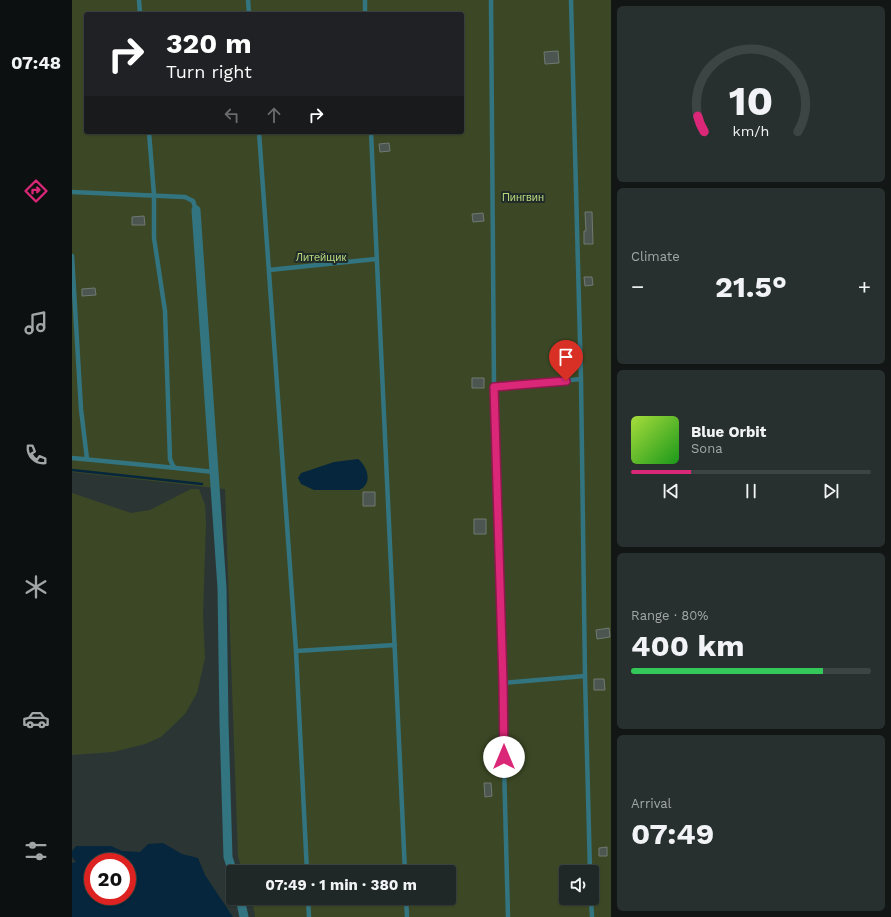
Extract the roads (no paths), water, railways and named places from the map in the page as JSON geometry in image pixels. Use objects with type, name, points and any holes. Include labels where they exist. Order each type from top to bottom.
[{"type":"street","points":[[196,210],[222,588],[228,857],[230,865]]},
{"type":"street","points":[[241,905],[244,917]]},
{"type":"lane","points":[[139,0],[140,12]]},
{"type":"lane","points":[[248,0],[249,12]]},
{"type":"lane","points":[[365,0],[365,12]]},
{"type":"lane","points":[[491,0],[494,387],[508,917]]},
{"type":"lane","points":[[571,0],[581,379],[585,676],[590,865]]},
{"type":"lane","points":[[149,134],[154,195],[154,238],[165,311],[170,459],[172,466],[176,468]]},
{"type":"lane","points":[[259,134],[296,651],[307,865]]},
{"type":"lane","points":[[371,134],[405,865]]},
{"type":"lane","points":[[72,192],[185,197],[193,201],[196,210]]},
{"type":"lane","points":[[72,256],[81,409],[87,460]]},
{"type":"lane","points":[[269,270],[376,259]]},
{"type":"lane","points":[[494,387],[581,379]]},
{"type":"lane","points":[[72,458],[214,472]]},
{"type":"lane","points":[[296,651],[395,645]]},
{"type":"lane","points":[[503,683],[585,676]]},
{"type":"lane","points":[[308,905],[309,917]]},
{"type":"lane","points":[[406,905],[407,917]]},
{"type":"lane","points":[[591,905],[592,917]]},
{"type":"water","points":[[358,459],[364,466],[368,475],[366,484],[359,490],[314,490],[301,484],[298,478],[301,473],[334,462]]},
{"type":"water","points":[[163,843],[182,854],[198,858],[205,875],[233,917],[72,917],[72,863],[76,862],[72,857],[72,851],[76,846],[111,846],[122,851],[140,852],[148,844]]},
{"type":"waterway","points":[[72,470],[202,484]]},
{"type":"park label","name":"Пингвин","points":[[523,197]]},
{"type":"park label","name":"Литейщик","points":[[321,257]]}]
